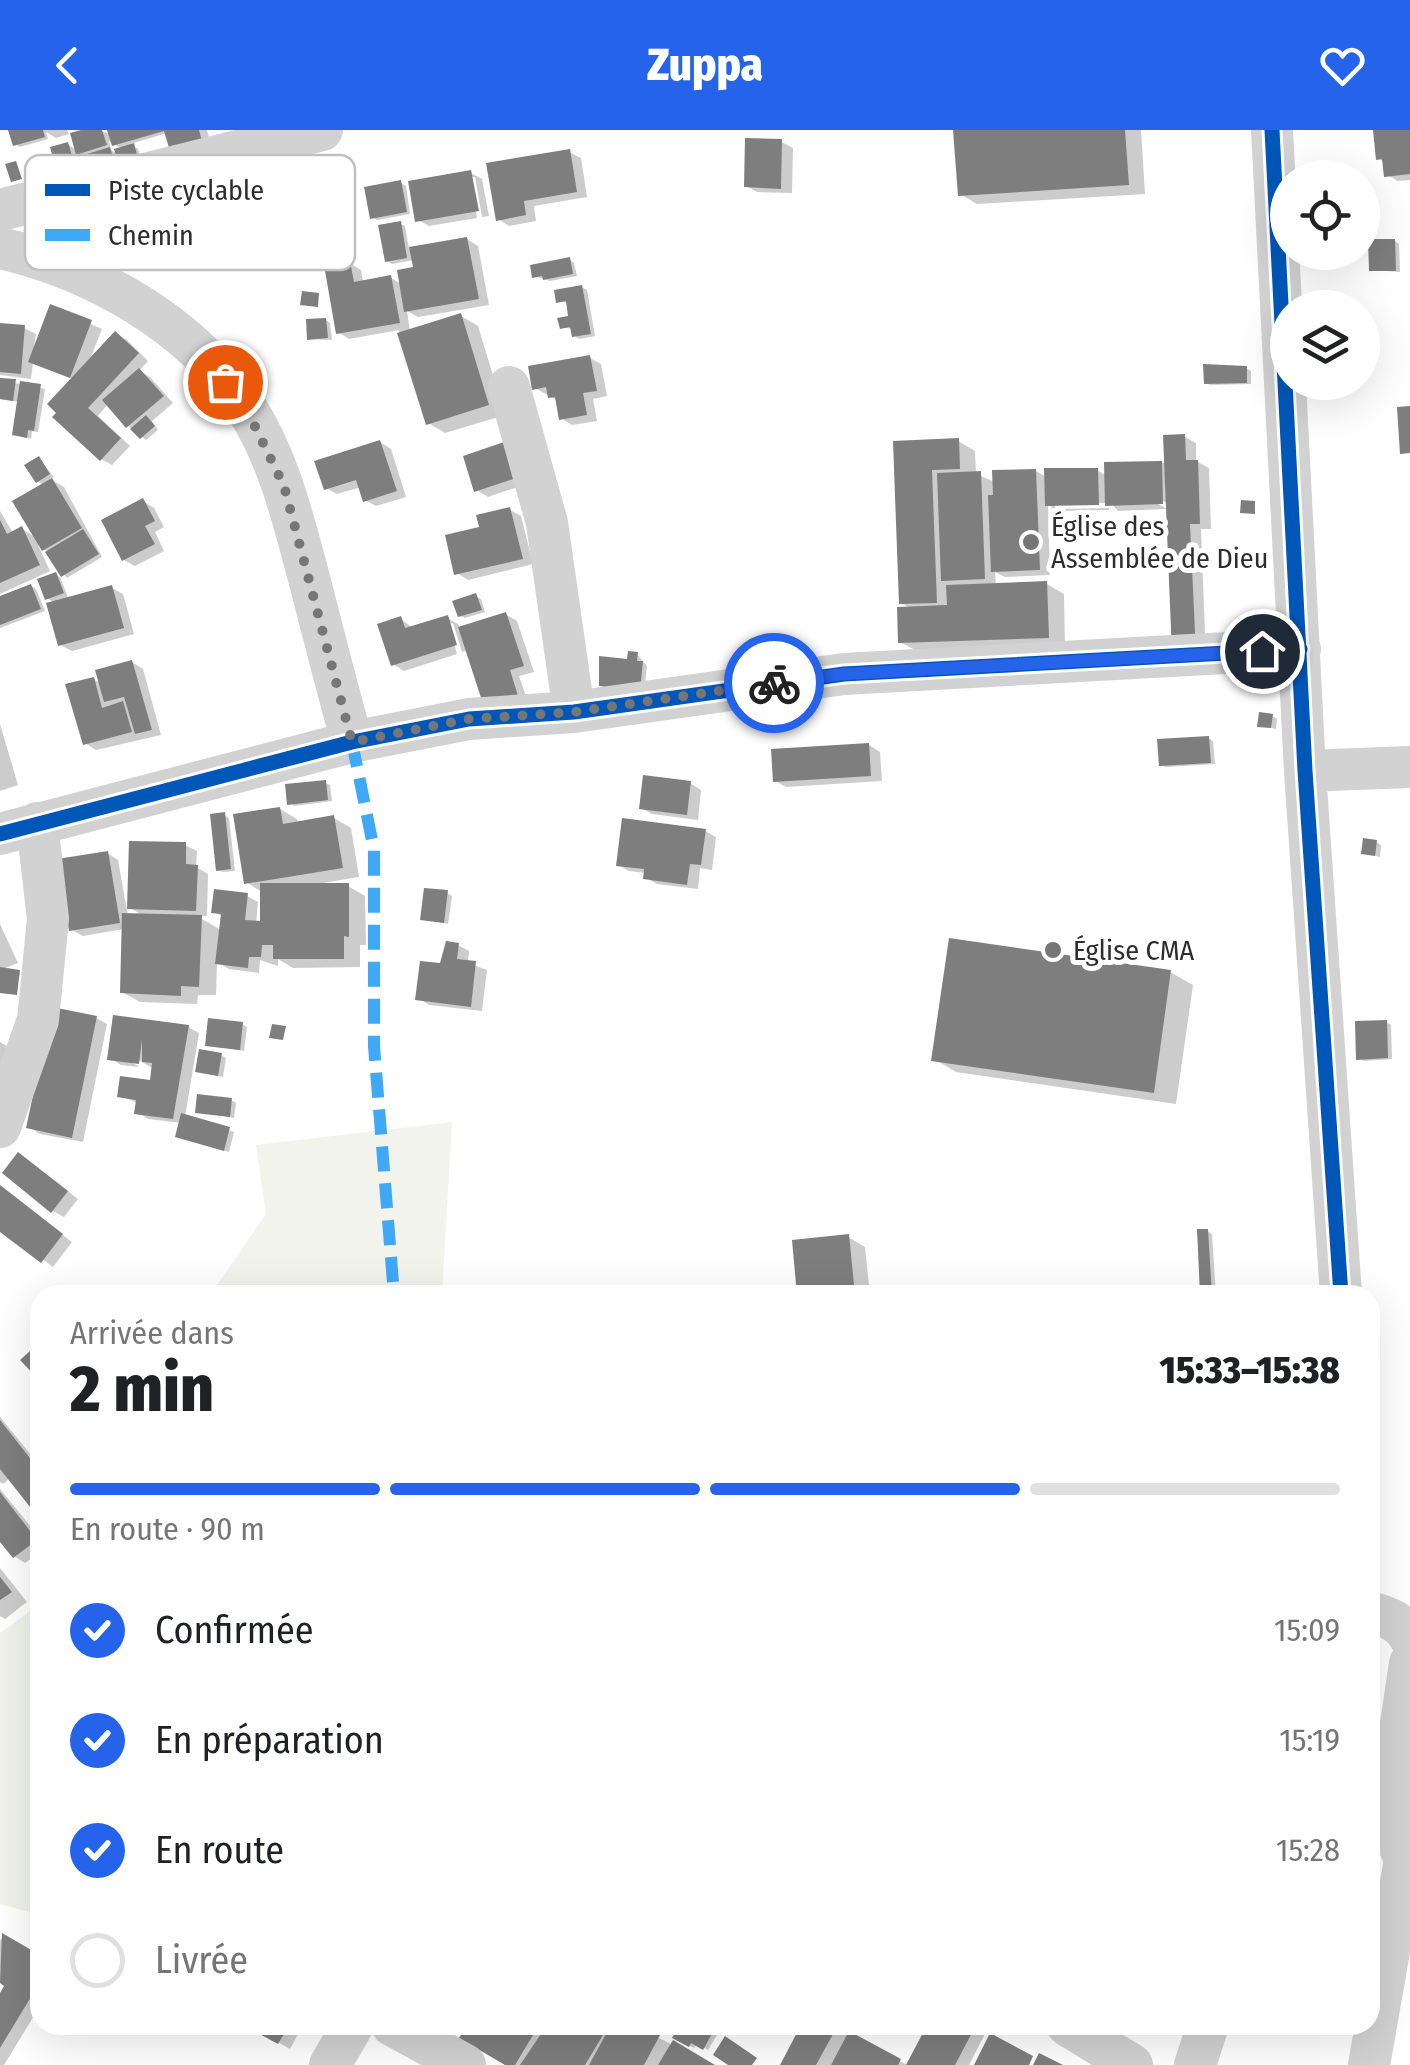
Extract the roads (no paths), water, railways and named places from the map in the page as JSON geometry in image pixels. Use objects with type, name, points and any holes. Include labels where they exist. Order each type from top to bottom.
[{"type":"street","points":[[221,155],[322,130]]},
{"type":"street","points":[[1272,130],[1305,771],[1340,1285]]},
{"type":"street","points":[[0,210],[25,204]]},
{"type":"street","points":[[0,248],[25,254]]},
{"type":"street","points":[[67,270],[108,288],[184,335],[245,406],[284,486],[352,742]]},
{"type":"street","points":[[509,387],[548,523],[574,712]]},
{"type":"street","points":[[0,1127],[38,1020],[48,919],[18,829],[352,742],[469,719],[574,712],[844,674],[1300,649]]},
{"type":"street","points":[[1305,771],[1410,767]]},
{"type":"street","points":[[1380,1615],[1406,1629],[1410,1638]]},
{"type":"street","points":[[1380,2007],[1408,1860],[1392,1830],[1391,1790],[1410,1664]]},
{"type":"street","points":[[330,2065],[348,2035]]},
{"type":"street","points":[[423,2035],[465,2065]]},
{"type":"street","points":[[1082,2035],[1132,2065]]},
{"type":"street","points":[[1195,2065],[1205,2035]]},
{"type":"street","points":[[1369,2065],[1375,2035]]},
{"type":"place","name":"Église des Assemblée de Dieu","points":[[1031,542]]},
{"type":"place","name":"Église CMA","points":[[1053,950]]}]
